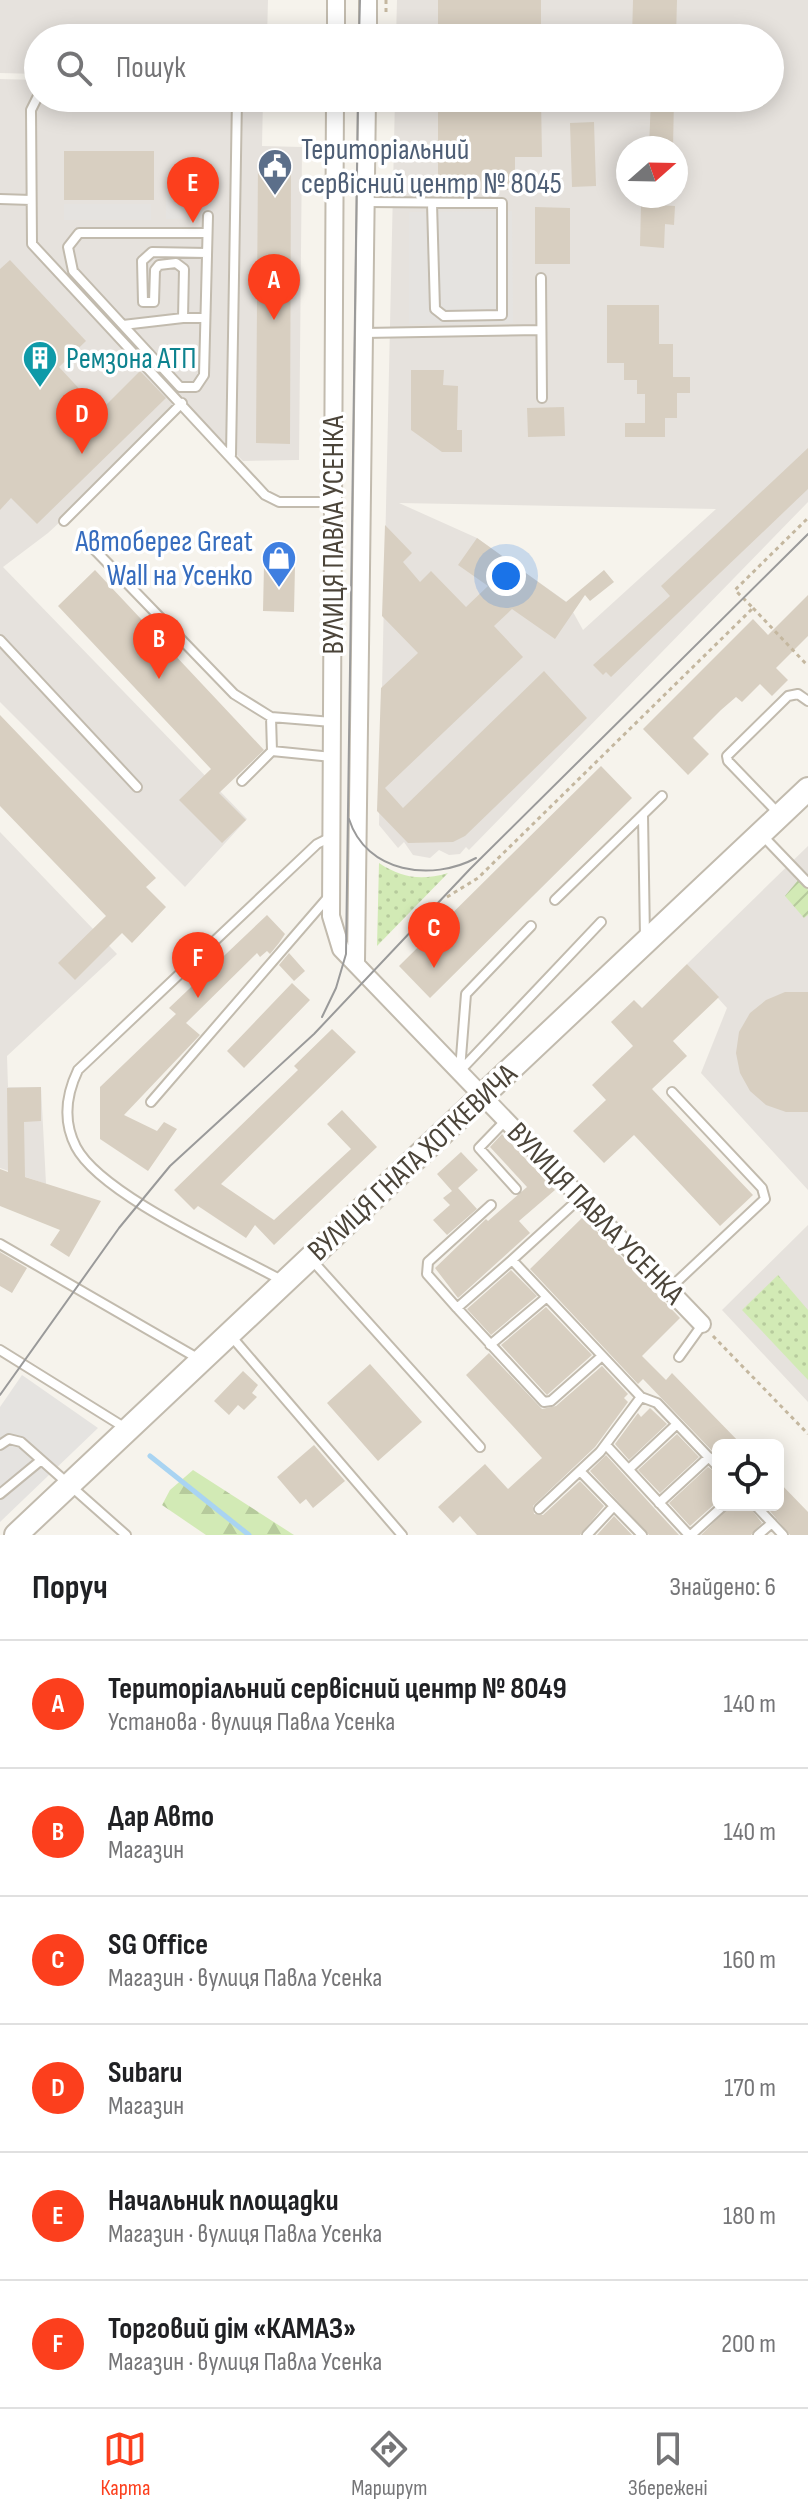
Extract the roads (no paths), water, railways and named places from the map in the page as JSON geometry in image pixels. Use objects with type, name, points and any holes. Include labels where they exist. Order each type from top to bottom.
[{"type":"street","points":[[336,0],[336,24]]},
{"type":"street","points":[[368,0],[368,24]]},
{"type":"street","name":"ВУЛИЦЯ ПАВЛА УСЕНКА","points":[[335,112],[331,916],[338,944],[702,1324]]},
{"type":"street","name":"ВУЛИЦЯ ПАВЛА УСЕНКА","points":[[356,962],[367,112]]},
{"type":"street","name":"ВУЛИЦЯ ГНАТА ХОТКЕВИЧА","points":[[16,1535],[199,1359],[484,1096],[808,789]]},
{"type":"lane","points":[[31,112],[32,244],[265,495],[279,502],[333,502]]},
{"type":"lane","points":[[231,455],[237,112]]},
{"type":"lane","points":[[0,199],[31,200]]},
{"type":"lane","points":[[365,202],[504,204],[502,315],[444,316],[435,309],[432,203]]},
{"type":"lane","points":[[207,233],[79,233],[68,247],[73,271],[180,387],[196,387],[204,375],[208,216]]},
{"type":"lane","points":[[183,318],[182,264],[159,265],[155,270],[154,302],[146,304],[142,299],[142,261],[152,252],[207,253]]},
{"type":"lane","points":[[541,278],[542,398]]},
{"type":"lane","points":[[123,325],[205,318]]},
{"type":"lane","points":[[363,333],[541,330]]},
{"type":"lane","points":[[64,521],[182,403]]},
{"type":"lane","points":[[91,546],[234,694],[271,717],[332,722]]},
{"type":"lane","points":[[0,640],[137,787]]},
{"type":"lane","points":[[780,815],[728,761],[727,756],[788,696],[798,694],[808,701]]},
{"type":"lane","points":[[242,781],[272,751],[271,717]]},
{"type":"lane","points":[[272,751],[332,757]]},
{"type":"lane","points":[[555,900],[662,796]]},
{"type":"lane","points":[[643,815],[645,943]]},
{"type":"lane","points":[[761,833],[808,883]]},
{"type":"lane","points":[[284,1281],[132,1198],[100,1175],[78,1150],[70,1133],[69,1088],[78,1070],[317,844],[331,837]]},
{"type":"lane","points":[[151,1102],[331,894]]},
{"type":"lane","points":[[460,1071],[601,922]]},
{"type":"lane","points":[[460,1071],[466,994],[531,926]]},
{"type":"lane","points":[[668,1289],[765,1199],[762,1188],[672,1092]]},
{"type":"lane","points":[[506,1119],[479,1148],[516,1189]]},
{"type":"lane","points":[[457,1308],[580,1197]]},
{"type":"lane","points":[[491,1205],[425,1266],[427,1274],[544,1402],[551,1401],[602,1356]]},
{"type":"lane","points":[[0,1244],[199,1359]]},
{"type":"lane","points":[[310,1257],[480,1447]]},
{"type":"lane","points":[[512,1260],[641,1397],[657,1403],[712,1460]]},
{"type":"lane","points":[[490,1345],[547,1297]]},
{"type":"lane","points":[[679,1357],[702,1324]]},
{"type":"lane","points":[[228,1332],[402,1535]]},
{"type":"lane","points":[[0,1350],[127,1429]]},
{"type":"lane","points":[[539,1509],[606,1445],[641,1397]]},
{"type":"lane","points":[[629,1469],[677,1424]]},
{"type":"lane","points":[[0,1445],[15,1440],[126,1535]]},
{"type":"lane","points":[[606,1445],[690,1535],[717,1511]]},
{"type":"lane","points":[[659,1503],[709,1457]]},
{"type":"lane","points":[[0,1494],[40,1461]]},
{"type":"lane","points":[[580,1471],[642,1535]]},
{"type":"lane","points":[[587,1535],[614,1506]]},
{"type":"lane","points":[[761,1511],[783,1535]]},
{"type":"lane","points":[[758,1535],[772,1523]]},
{"type":"waterway","points":[[150,1456],[249,1535]]},
{"type":"tram line","points":[[359,24],[360,0]]},
{"type":"tram line","points":[[322,1017],[336,988],[346,954],[358,112]]},
{"type":"tram line","points":[[0,1395],[119,1228],[170,1166],[314,1034],[470,869],[808,534]]},
{"type":"tram line","points":[[349,819],[370,851],[402,868],[440,870],[476,858]]},
{"type":"place","name":"Територіальний сервісний центр № 8045","points":[[275,197]]},
{"type":"place","name":"Начальник площадки","points":[[193,223]]},
{"type":"place","name":"Територіальний сервісний центр № 8049","points":[[274,320]]},
{"type":"place","name":"Ремзона АТП","points":[[40,389]]},
{"type":"place","name":"Subaru","points":[[82,454]]},
{"type":"place","name":"Автоберег Great Wall на Усенко","points":[[279,589]]},
{"type":"place","name":"Дар Авто","points":[[159,679]]},
{"type":"place","name":"SG Office","points":[[434,968]]},
{"type":"place","name":"Торговий дім «КАМАЗ»","points":[[198,998]]}]
